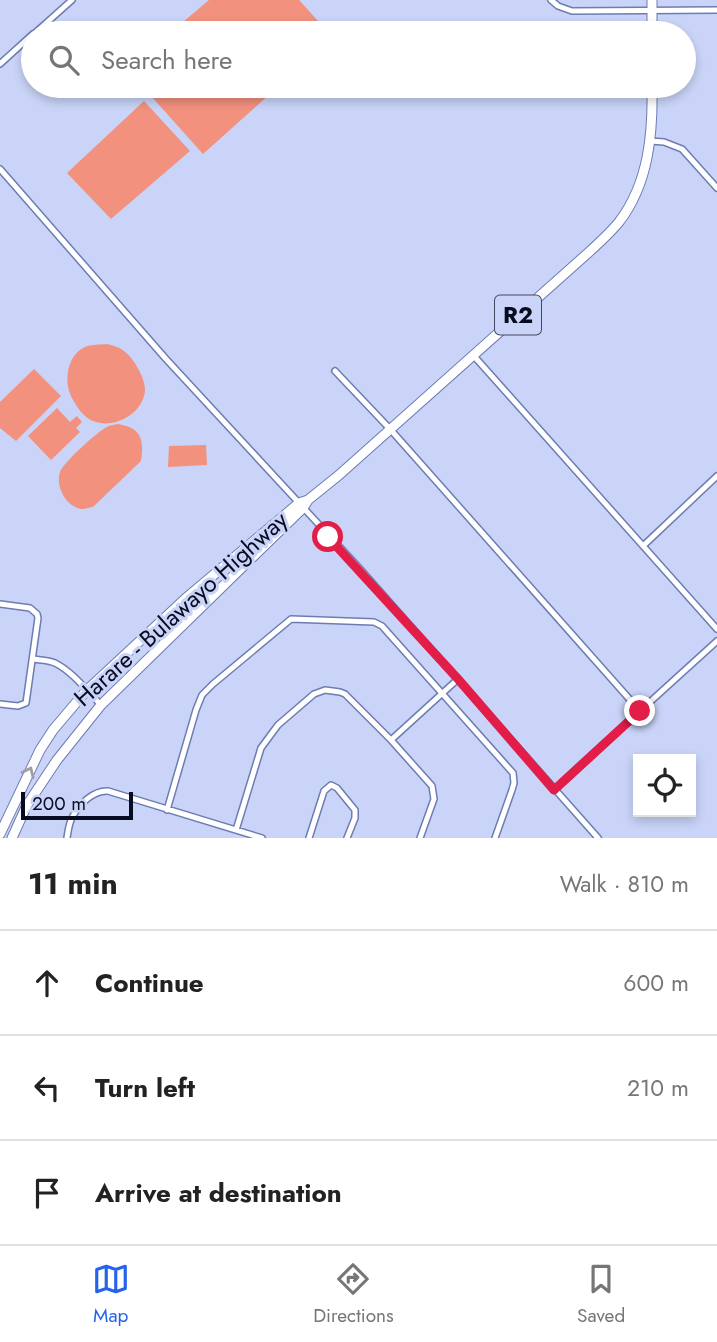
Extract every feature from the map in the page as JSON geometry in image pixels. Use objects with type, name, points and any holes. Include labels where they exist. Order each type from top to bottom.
[{"type":"highway","name":"Harare - Bulawayo Highway","points":[[0,834],[40,750],[86,691],[195,592],[390,429],[588,253],[620,220],[645,168],[650,141],[652,98]]},
{"type":"highway","name":"Harare - Bulawayo Highway","points":[[12,838],[27,805],[57,760],[102,705],[303,504]]},
{"type":"street","points":[[49,21],[72,0]]},
{"type":"street","points":[[551,0],[572,11],[655,7],[717,10]]},
{"type":"street","points":[[655,7],[661,0]]},
{"type":"street","points":[[0,64],[21,45]]},
{"type":"street","points":[[650,141],[664,142],[682,149],[717,188]]},
{"type":"street","points":[[0,169],[166,359],[303,504],[598,838]]},
{"type":"street","points":[[473,355],[717,629]]},
{"type":"street","points":[[335,371],[390,429],[640,711]]},
{"type":"street","points":[[643,546],[717,476]]},
{"type":"street","points":[[0,604],[30,608],[37,614],[26,703],[18,706],[0,704]]},
{"type":"street","points":[[167,810],[202,695],[291,619],[349,621],[379,624],[513,773],[514,783],[495,838]]},
{"type":"street","points":[[554,790],[717,641]]},
{"type":"street","points":[[33,659],[54,663],[76,679],[102,705]]},
{"type":"street","points":[[391,740],[458,679]]},
{"type":"street","points":[[236,830],[265,741],[278,725],[314,694],[325,690],[345,694],[432,786],[434,799],[419,838]]},
{"type":"street","points":[[309,838],[325,788],[331,785],[337,788],[355,810],[355,818],[347,838]]},
{"type":"street","points":[[67,838],[74,814],[93,794],[100,791],[262,838]]},
{"type":"shaded area","points":[[209,0],[299,0],[318,21],[184,21]]},
{"type":"shaded area","points":[[153,98],[266,98],[203,154]]},
{"type":"shaded area","points":[[144,101],[190,151],[111,219],[67,173]]},
{"type":"shaded area","points":[[107,344],[124,351],[130,357],[141,374],[145,390],[139,406],[127,418],[101,423],[89,419],[78,408],[69,392],[67,377],[71,362],[79,351],[87,346]]},
{"type":"shaded area","points":[[34,369],[61,396],[16,441],[0,428],[0,402]]},
{"type":"shaded area","points":[[57,408],[70,422],[77,416],[82,422],[76,428],[80,432],[51,460],[28,436]]},
{"type":"shaded area","points":[[118,424],[132,429],[140,436],[141,461],[94,506],[77,508],[67,501],[61,490],[60,472],[96,434],[108,426]]},
{"type":"shaded area","points":[[206,445],[207,465],[168,467],[169,446]]},
{"type":"route","points":[[328,537],[360,569],[554,790],[640,711]]}]
